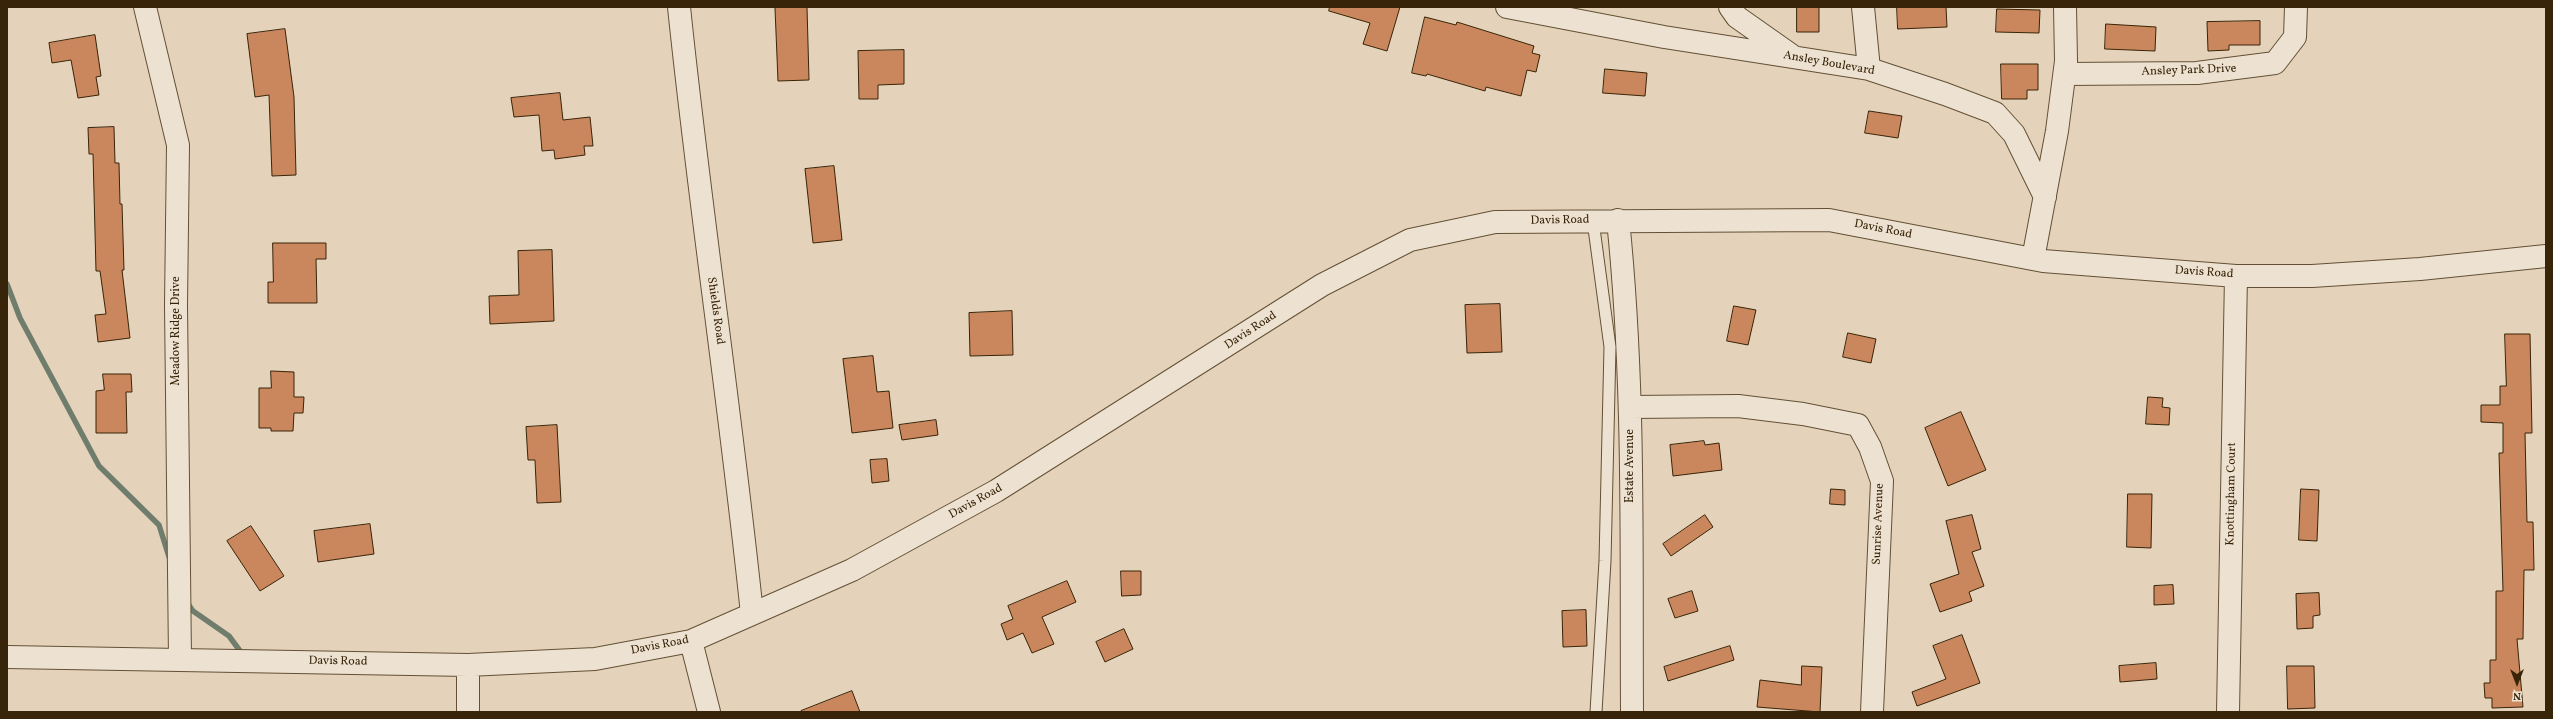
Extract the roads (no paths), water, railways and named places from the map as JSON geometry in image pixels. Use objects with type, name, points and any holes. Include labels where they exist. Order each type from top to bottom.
[{"type":"street","name":"Meadow Ridge Drive","points":[[145,7],[178,145],[176,305],[180,659]]},
{"type":"street","name":"Shields Road","points":[[679,7],[694,158],[740,495],[752,614]]},
{"type":"street","name":"Ansley Boulevard","points":[[1507,7],[1664,37],[1869,69],[1995,113],[2014,134],[2045,197]]},
{"type":"street","points":[[1730,7],[1737,17],[1795,58]]},
{"type":"street","points":[[1863,7],[1869,69]]},
{"type":"street","points":[[2032,259],[2057,131],[2064,74],[2065,7]]},
{"type":"street","name":"Ansley Park Drive","points":[[2064,74],[2197,73],[2275,63],[2295,37],[2296,7]]},
{"type":"street","name":"Davis Road","points":[[7,657],[468,665],[595,659],[691,641],[852,570],[996,491],[1322,285],[1410,240],[1494,222],[1593,220],[1829,220],[2032,259],[2236,276],[2312,276],[2420,269],[2546,256]]},
{"type":"street","name":"Estate Avenue","points":[[1618,220],[1626,306],[1631,407],[1632,712]]},
{"type":"street","name":"Knottingham Court","points":[[2228,712],[2236,276]]},
{"type":"street","name":"Sunrise Avenue","points":[[1631,407],[1738,406],[1803,414],[1858,425],[1870,447],[1882,481],[1872,712]]},
{"type":"street","points":[[691,641],[709,712]]},
{"type":"street","points":[[468,665],[468,712]]},
{"type":"lane","points":[[1593,220],[1610,347],[1606,561],[1596,712]]},
{"type":"waterway","points":[[7,284],[20,318],[99,466],[159,525],[170,560]]},
{"type":"waterway","points":[[186,601],[193,611],[229,636],[243,655]]}]
